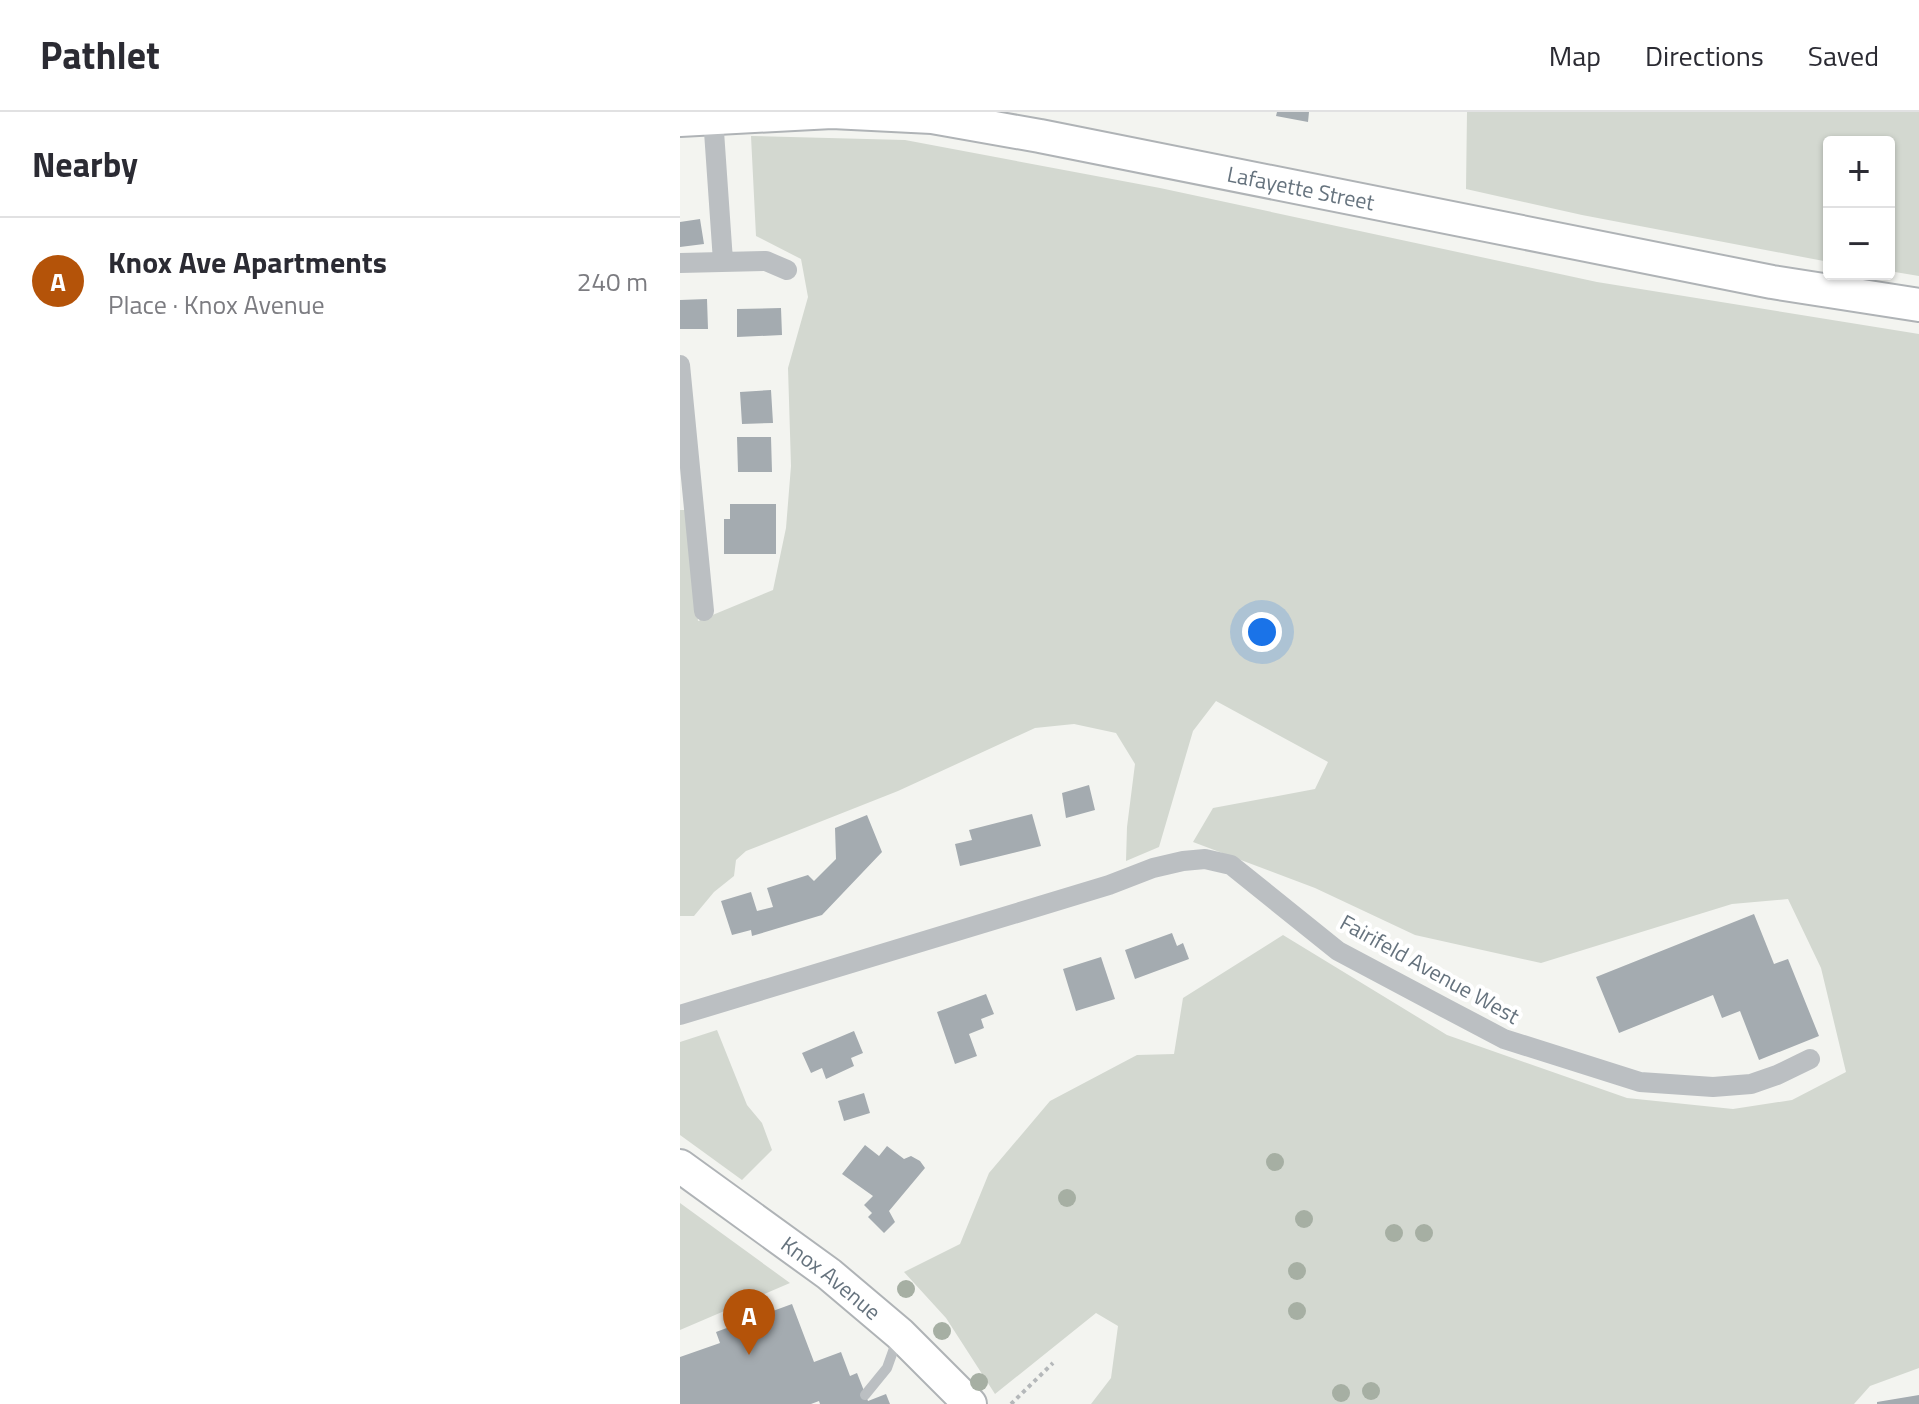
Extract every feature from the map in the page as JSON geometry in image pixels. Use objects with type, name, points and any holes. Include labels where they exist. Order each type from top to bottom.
[{"type":"main road","name":"Lafayette Street","points":[[680,120],[832,112],[932,117],[1772,282],[1919,305]]},
{"type":"main road","name":"Knox Avenue","points":[[680,1166],[829,1274],[900,1334],[970,1404]]},
{"type":"street","points":[[713,117],[723,261]]},
{"type":"street","points":[[680,263],[766,261],[787,270]]},
{"type":"street","points":[[680,365],[686,494],[704,611]]},
{"type":"street","name":"Fairifeld Avenue West","points":[[680,1015],[1109,885],[1153,868],[1205,859],[1231,865],[1338,951],[1504,1039],[1628,1079],[1686,1086],[1751,1084],[1810,1059]]},
{"type":"lane","points":[[865,1395],[887,1368],[900,1334]]},
{"type":"path","points":[[1011,1404],[1053,1363]]},
{"type":"shaded area","points":[[1467,112],[1919,112],[1919,276],[1895,272],[1895,136],[1823,136],[1823,261],[1582,215],[1466,189]]},
{"type":"shaded area","points":[[751,136],[905,140],[1160,188],[1597,282],[1919,334],[1919,1368],[1870,1386],[1854,1404],[1091,1404],[1111,1378],[1118,1326],[1096,1313],[995,1394],[946,1318],[904,1272],[960,1244],[989,1173],[1050,1101],[1137,1055],[1174,1054],[1183,998],[1283,935],[1447,1035],[1627,1098],[1733,1109],[1792,1100],[1846,1072],[1821,968],[1788,899],[1732,904],[1541,963],[1415,935],[1315,888],[1193,842],[1213,808],[1315,789],[1328,762],[1216,701],[1193,731],[1159,847],[1126,861],[1135,764],[1116,733],[1074,724],[1035,728],[898,791],[746,851],[736,860],[734,876],[714,892],[694,916],[680,916],[680,510],[686,510],[698,621],[773,590],[786,528],[791,466],[788,368],[808,297],[801,259],[756,236]]},
{"type":"shaded area","points":[[717,1030],[747,1105],[762,1123],[772,1150],[742,1180],[680,1135],[680,1042]]},
{"type":"shaded area","points":[[680,1203],[790,1283],[680,1330]]},
{"type":"building","points":[[1277,112],[1309,112],[1308,122],[1276,116]]},
{"type":"building","points":[[700,219],[704,244],[680,247],[680,222]]},
{"type":"building","points":[[707,299],[708,329],[680,329],[680,300]]},
{"type":"building","points":[[781,308],[782,335],[737,337],[737,309]]},
{"type":"building","points":[[771,390],[773,423],[742,424],[740,392]]},
{"type":"building","points":[[737,437],[771,437],[772,472],[738,472]]},
{"type":"building","points":[[730,504],[776,504],[776,554],[724,554],[724,519],[730,519]]},
{"type":"building","points":[[1089,785],[1095,810],[1066,818],[1062,793]]},
{"type":"building","points":[[1032,814],[1041,846],[960,866],[955,844],[972,840],[969,830]]},
{"type":"building","points":[[867,815],[882,852],[822,915],[752,936],[751,930],[732,935],[721,901],[751,892],[757,911],[773,907],[767,888],[808,875],[814,881],[836,859],[835,828]]},
{"type":"building","points":[[1754,914],[1774,964],[1788,959],[1819,1036],[1759,1060],[1740,1011],[1722,1018],[1713,995],[1619,1033],[1596,977]]},
{"type":"building","points":[[1172,933],[1177,946],[1183,943],[1189,959],[1135,979],[1125,950]]},
{"type":"building","points":[[1101,957],[1115,999],[1076,1011],[1063,969]]},
{"type":"building","points":[[986,994],[994,1014],[981,1019],[984,1028],[969,1034],[977,1056],[955,1064],[937,1012]]},
{"type":"building","points":[[854,1031],[863,1053],[851,1058],[854,1066],[826,1079],[822,1068],[811,1073],[802,1053]]},
{"type":"building","points":[[864,1093],[870,1113],[844,1121],[838,1101]]},
{"type":"building","points":[[865,1145],[879,1156],[887,1146],[904,1159],[911,1156],[920,1161],[925,1168],[889,1211],[895,1222],[884,1233],[868,1217],[872,1213],[864,1205],[873,1196],[842,1174]]},
{"type":"building","points":[[792,1304],[814,1362],[841,1352],[850,1376],[857,1373],[868,1401],[886,1394],[890,1404],[820,1404],[819,1401],[811,1404],[680,1404],[680,1357],[720,1343],[716,1332]]},
{"type":"building","points":[[1919,1395],[1919,1404],[1877,1404],[1877,1402]]},
{"type":"place","name":"Knox Ave Apartments","points":[[749,1355]]}]
